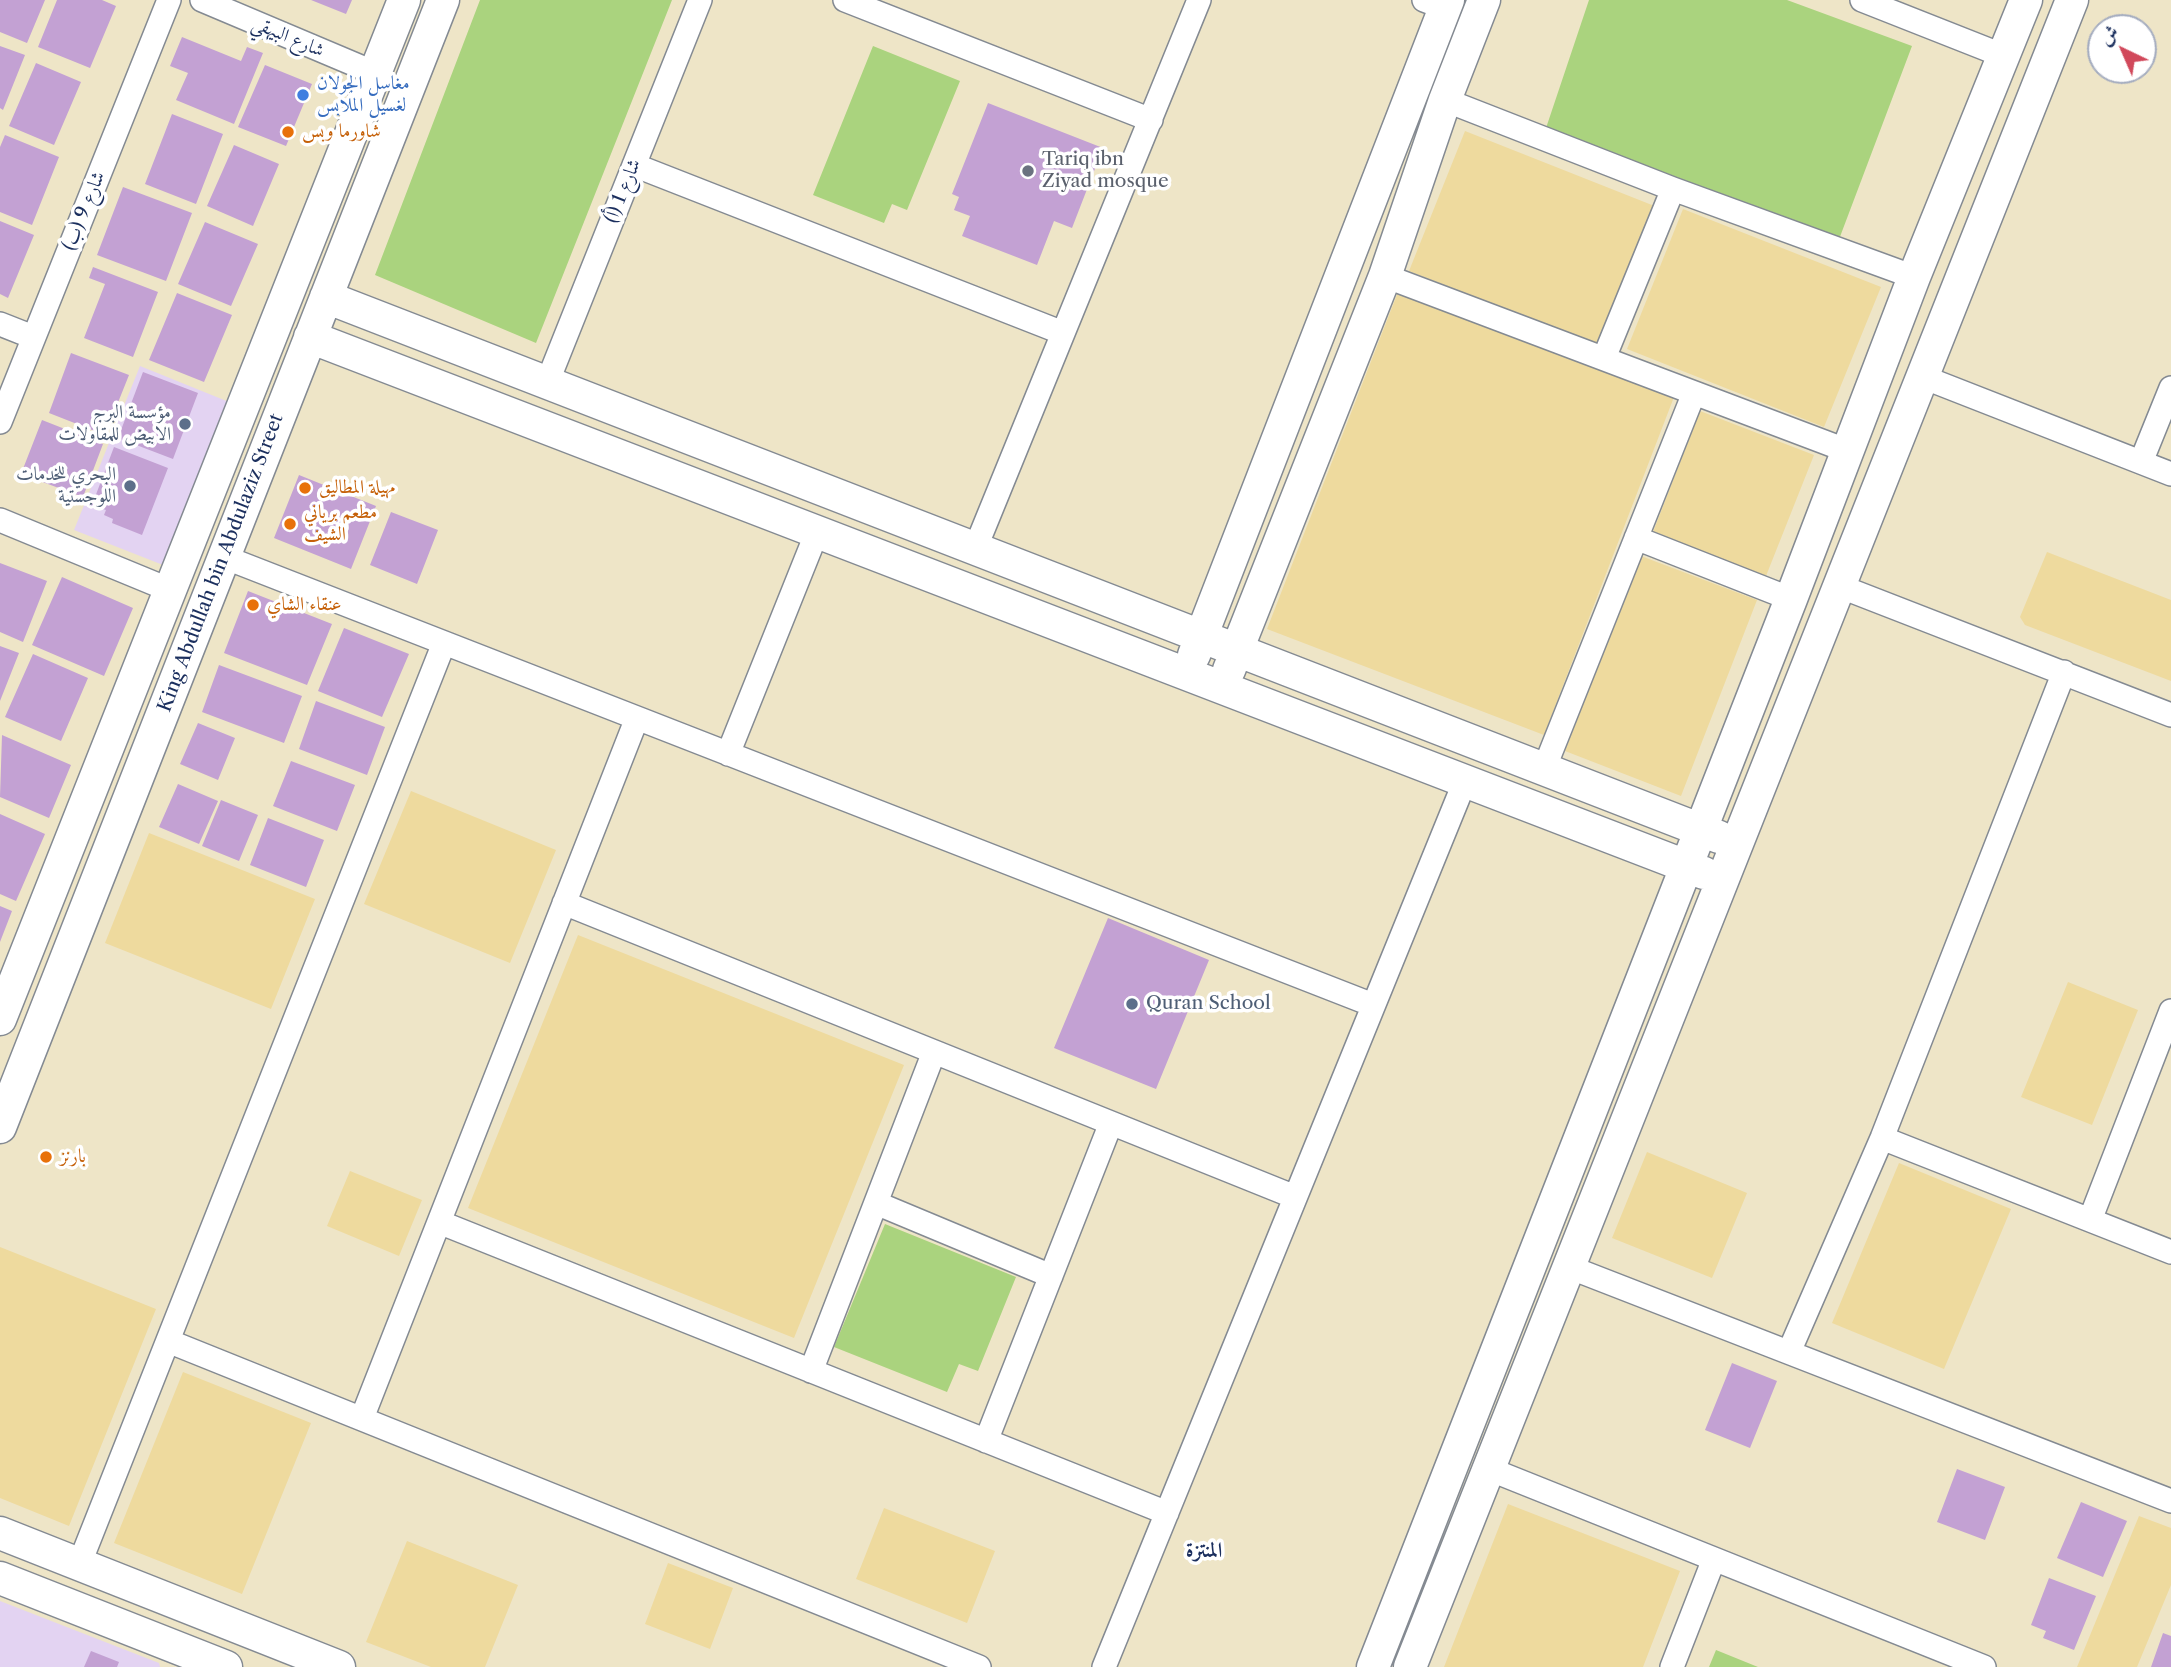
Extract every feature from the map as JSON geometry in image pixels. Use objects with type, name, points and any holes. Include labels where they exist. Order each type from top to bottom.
[{"type":"main road","name":"King Abdullah bin Abdulaziz Street","points":[[0,1018],[404,0]]},
{"type":"main road","name":"King Abdullah bin Abdulaziz Street","points":[[0,1127],[443,0]]},
{"type":"main road","points":[[1223,688],[1385,276],[1445,100],[1484,0]]},
{"type":"main road","points":[[1373,1667],[1791,599],[1914,277],[2026,0]]},
{"type":"main road","points":[[1410,1667],[2072,0]]},
{"type":"main road","points":[[1187,674],[1439,3]]},
{"type":"main road","points":[[326,297],[1737,844]]},
{"type":"main road","points":[[310,337],[1723,880]]},
{"type":"main road","points":[[0,1534],[339,1667]]},
{"type":"main road","points":[[0,1578],[212,1664]]},
{"type":"street","name":"شارع 9 (ب)","points":[[0,422],[169,0]]},
{"type":"street","name":"شارع البيهقي","points":[[202,0],[375,73]]},
{"type":"street","name":"شارع 1 (أ)","points":[[547,383],[700,0]]},
{"type":"street","points":[[845,0],[1151,120]]},
{"type":"street","points":[[975,549],[1199,0]]},
{"type":"street","points":[[1862,0],[2004,56]]},
{"type":"street","points":[[1445,100],[1673,189],[1914,277]]},
{"type":"street","points":[[634,165],[1063,332]]},
{"type":"street","points":[[1605,358],[1673,189]]},
{"type":"street","points":[[1385,276],[1848,451]]},
{"type":"street","points":[[0,324],[33,337]]},
{"type":"street","points":[[1923,376],[2171,474]]},
{"type":"street","points":[[2141,462],[2171,388]]},
{"type":"street","points":[[1544,769],[1694,393]]},
{"type":"street","points":[[0,520],[170,590]]},
{"type":"street","points":[[728,754],[817,532]]},
{"type":"street","points":[[1636,538],[1791,599]]},
{"type":"street","points":[[224,557],[1373,1005]]},
{"type":"street","points":[[1839,586],[2171,715]]},
{"type":"street","points":[[79,1564],[444,643]]},
{"type":"street","points":[[1789,1352],[1882,1138],[2064,672]]},
{"type":"street","points":[[362,1418],[636,718]]},
{"type":"street","points":[[1104,1667],[1465,781]]},
{"type":"street","points":[[564,904],[1295,1197]]},
{"type":"street","points":[[2090,1220],[2168,1026]]},
{"type":"street","points":[[811,1371],[934,1052]]},
{"type":"street","points":[[986,1441],[1111,1123]]},
{"type":"street","points":[[1882,1138],[2171,1252]]},
{"type":"street","points":[[876,1203],[1051,1276]]},
{"type":"street","points":[[439,1222],[1167,1513]]},
{"type":"street","points":[[1569,1267],[2171,1501]]},
{"type":"street","points":[[168,1341],[979,1667]]},
{"type":"street","points":[[1489,1469],[1714,1559],[1932,1657],[1984,1667]]},
{"type":"street","points":[[1672,1667],[1714,1559]]},
{"type":"shaded area","points":[[140,366],[229,402],[163,565],[74,530]]},
{"type":"shaded area","points":[[0,1601],[159,1663],[160,1667],[0,1667]]},
{"type":"green space","points":[[480,0],[672,0],[536,343],[375,275]]},
{"type":"green space","points":[[1589,0],[1787,0],[1912,46],[1838,242],[1545,131]]},
{"type":"green space","points":[[873,46],[960,81],[907,210],[892,204],[884,223],[813,195]]},
{"type":"green space","points":[[885,1224],[1016,1277],[978,1371],[959,1364],[947,1392],[834,1347]]},
{"type":"green space","points":[[1716,1650],[1758,1667],[1709,1667]]},
{"type":"sand","points":[[1465,131],[1657,207],[1601,347],[1409,271]]},
{"type":"sand","points":[[1683,209],[1881,287],[1824,427],[1627,349]]},
{"type":"sand","points":[[1398,292],[1674,397],[1544,735],[1267,629]]},
{"type":"sand","points":[[1700,411],[1814,455],[1766,576],[1653,532]]},
{"type":"sand","points":[[2047,552],[2171,600],[2171,681],[2025,625],[2020,617]]},
{"type":"sand","points":[[1641,556],[1757,600],[1681,796],[1565,751]]},
{"type":"sand","points":[[411,791],[556,850],[510,963],[364,904]]},
{"type":"sand","points":[[149,833],[315,899],[271,1009],[105,943]]},
{"type":"sand","points":[[578,935],[904,1065],[794,1338],[468,1208]]},
{"type":"sand","points":[[2068,982],[2138,1010],[2092,1125],[2021,1097]]},
{"type":"sand","points":[[1647,1152],[1747,1193],[1712,1278],[1612,1238]]},
{"type":"sand","points":[[1899,1163],[2011,1209],[1944,1369],[1832,1323]]},
{"type":"sand","points":[[350,1171],[422,1200],[399,1256],[327,1226]]},
{"type":"sand","points":[[0,1247],[156,1309],[69,1526],[0,1498]]},
{"type":"sand","points":[[183,1372],[311,1423],[242,1594],[114,1543]]},
{"type":"sand","points":[[1508,1504],[1680,1571],[1643,1667],[1444,1667]]},
{"type":"sand","points":[[884,1508],[995,1551],[967,1623],[856,1579]]},
{"type":"sand","points":[[2139,1516],[2171,1528],[2171,1585],[2137,1667],[2077,1667]]},
{"type":"sand","points":[[407,1541],[518,1585],[485,1667],[431,1667],[366,1642]]},
{"type":"sand","points":[[668,1563],[733,1588],[710,1649],[645,1624]]},
{"type":"building","points":[[0,0],[45,0],[27,43],[0,32]]},
{"type":"building","points":[[57,0],[102,0],[116,6],[90,68],[38,47]]},
{"type":"building","points":[[311,0],[352,0],[346,14]]},
{"type":"building","points":[[182,37],[241,61],[247,47],[263,53],[234,124],[176,100],[188,73],[170,66]]},
{"type":"building","points":[[0,46],[25,55],[3,110],[0,108]]},
{"type":"building","points":[[36,63],[81,82],[54,145],[9,126]]},
{"type":"building","points":[[265,65],[312,84],[286,146],[238,127]]},
{"type":"building","name":"Tariq ibn Ziyad mosque","points":[[988,103],[1103,148],[1072,228],[1054,221],[1037,265],[962,236],[970,216],[954,210],[959,197],[952,194]]},
{"type":"building","points":[[172,114],[223,134],[196,204],[145,184]]},
{"type":"building","points":[[5,135],[59,157],[32,225],[0,212],[0,147]]},
{"type":"building","points":[[234,145],[279,164],[253,226],[207,206]]},
{"type":"building","points":[[123,187],[192,213],[166,281],[97,255]]},
{"type":"building","points":[[0,221],[34,235],[8,298],[0,294]]},
{"type":"building","points":[[205,222],[258,244],[231,306],[178,284]]},
{"type":"building","points":[[93,267],[158,292],[133,357],[84,338],[105,284],[89,278]]},
{"type":"building","points":[[177,293],[232,315],[204,382],[149,360]]},
{"type":"building","points":[[71,353],[129,375],[105,435],[49,413]]},
{"type":"building","points":[[143,372],[198,393],[173,459],[118,438]]},
{"type":"building","points":[[42,420],[103,444],[83,497],[21,474]]},
{"type":"building","name":"البحري للخدمات اللوجستية","points":[[114,447],[168,468],[142,535],[112,523],[113,519],[104,515],[106,510],[92,505]]},
{"type":"building","points":[[299,475],[376,506],[351,569],[274,538]]},
{"type":"building","points":[[391,512],[438,530],[417,584],[370,565]]},
{"type":"building","points":[[0,563],[47,581],[23,642],[0,632]]},
{"type":"building","points":[[62,577],[133,608],[104,676],[32,645]]},
{"type":"building","points":[[248,591],[332,624],[307,685],[224,653]]},
{"type":"building","points":[[344,628],[409,654],[382,717],[318,691]]},
{"type":"building","points":[[0,646],[19,653],[0,701]]},
{"type":"building","points":[[33,654],[88,678],[61,741],[5,717]]},
{"type":"building","points":[[219,665],[302,696],[284,743],[202,712]]},
{"type":"building","points":[[316,701],[385,727],[367,775],[299,749]]},
{"type":"building","points":[[198,723],[235,738],[218,780],[180,764]]},
{"type":"building","points":[[2,735],[71,765],[49,818],[0,797]]},
{"type":"building","points":[[291,761],[355,785],[337,831],[273,806]]},
{"type":"building","points":[[178,784],[218,801],[199,844],[159,827]]},
{"type":"building","points":[[221,800],[258,815],[239,861],[202,846]]},
{"type":"building","points":[[0,814],[45,834],[16,901],[0,894]]},
{"type":"building","points":[[268,818],[324,840],[306,887],[250,865]]},
{"type":"building","points":[[0,906],[12,911],[0,942]]},
{"type":"building","name":"Quran School","points":[[1108,918],[1209,960],[1156,1089],[1054,1048]]},
{"type":"building","points":[[1732,1363],[1777,1381],[1750,1448],[1705,1430]]},
{"type":"building","points":[[1957,1469],[2005,1487],[1985,1540],[1937,1522]]},
{"type":"building","points":[[2081,1502],[2127,1521],[2103,1577],[2057,1558]]},
{"type":"building","points":[[2049,1578],[2096,1596],[2074,1650],[2043,1638],[2046,1631],[2031,1625]]},
{"type":"building","points":[[2163,1633],[2171,1636],[2171,1667],[2151,1667]]},
{"type":"building","points":[[91,1651],[119,1662],[117,1667],[84,1667]]},
{"type":"place","name":"مغاسل الجولان لغسيل الملابس","points":[[303,95]]},
{"type":"place","name":"شاورما وبس","points":[[288,132]]},
{"type":"place","name":"Tariq ibn Ziyad mosque","points":[[1028,171]]},
{"type":"place","name":"مؤسسة البرج الابيض للمقاولات","points":[[185,424]]},
{"type":"place","name":"البحري للخدمات اللوجستية","points":[[130,486]]},
{"type":"place","name":"مهيلة المطاليق","points":[[305,488]]},
{"type":"place","name":"مطعم برياني الشيف","points":[[290,524]]},
{"type":"place","name":"عنقاء الشاي","points":[[253,605]]},
{"type":"place","name":"Quran School","points":[[1132,1004]]},
{"type":"place","name":"بارنز","points":[[46,1157]]},
{"type":"district","name":"المنتزة","points":[[1204,1551]]}]
